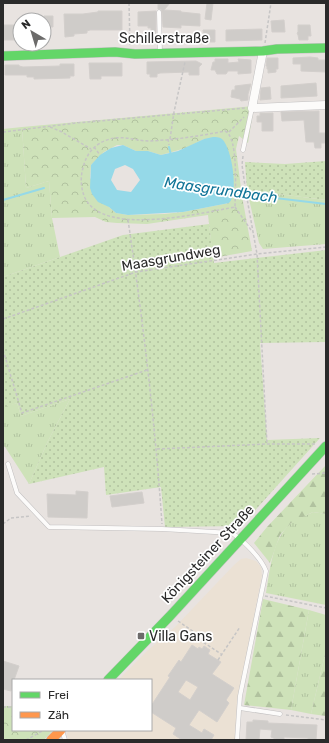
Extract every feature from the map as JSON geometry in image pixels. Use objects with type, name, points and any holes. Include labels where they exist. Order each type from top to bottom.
[{"type":"main road","name":"Schillerstraße","points":[[3,56],[115,52],[187,53],[326,48]]},
{"type":"main road","name":"Königsteiner Straße","points":[[109,679],[241,539],[324,445]]},
{"type":"main road","points":[[51,740],[60,731]]},
{"type":"street","points":[[263,51],[252,108],[326,105]]},
{"type":"lane","points":[[159,12],[160,53]]},
{"type":"lane","points":[[243,150],[252,108]]},
{"type":"lane","points":[[8,464],[17,493],[49,527],[162,529],[232,533],[241,539],[263,565],[266,571],[244,674],[237,740]]},
{"type":"lane","points":[[240,708],[280,714]]},
{"type":"path","points":[[130,3],[130,53]]},
{"type":"path","points":[[263,51],[271,3]]},
{"type":"path","points":[[168,145],[187,53]]},
{"type":"path","points":[[3,132],[174,114],[252,108]]},
{"type":"path","points":[[228,133],[252,108]]},
{"type":"path","points":[[49,127],[60,131],[91,150]]},
{"type":"path","points":[[235,207],[165,219],[128,220],[106,215],[92,207],[83,193],[81,178],[86,158],[94,147],[110,139],[119,137],[142,141],[169,139],[224,131],[231,136],[234,156],[236,191],[235,207],[252,232]]},
{"type":"path","points":[[94,147],[100,155]]},
{"type":"path","points":[[243,150],[242,165],[252,232],[257,254],[267,444]]},
{"type":"path","points":[[128,220],[136,272],[157,449],[162,529]]},
{"type":"path","name":"Maasgrundweg","points":[[3,319],[136,272],[257,254],[326,247]]},
{"type":"path","points":[[3,350],[22,413],[147,370]]},
{"type":"path","points":[[157,449],[267,444],[324,445]]},
{"type":"path","points":[[3,524],[11,518],[39,516]]},
{"type":"path","points":[[261,595],[326,608]]},
{"type":"path","points":[[170,616],[194,632],[194,636],[222,654]]},
{"type":"path","points":[[218,660],[240,627]]},
{"type":"path","points":[[280,714],[326,720]]},
{"type":"path","points":[[26,740],[42,731]]},
{"type":"shaded area","points":[[246,558],[256,561],[261,567],[262,576],[237,702],[235,740],[68,740],[67,733],[69,731],[152,731],[152,679],[119,679],[147,651],[175,627],[241,559]]},
{"type":"green space","points":[[254,106],[248,143],[239,136],[236,149],[242,196],[252,251],[213,258],[208,215],[147,224],[106,222],[95,217],[52,218],[49,181],[26,188],[22,127]],"holes":[[[204,139],[230,156],[233,193],[229,203],[183,212],[128,215],[116,213],[109,207],[90,178],[91,165],[104,152],[117,145],[123,145],[136,151],[148,151],[161,155],[186,148]]]},
{"type":"green space","points":[[22,127],[26,188],[49,181],[52,218],[60,257],[3,277],[3,129]]},
{"type":"green space","points":[[326,161],[326,200],[247,190],[245,162],[285,164]]},
{"type":"green space","points":[[247,190],[326,200],[326,244],[263,249],[259,243]]},
{"type":"green space","points":[[209,224],[214,263],[326,250],[326,342],[260,343],[267,440],[320,438],[241,526],[165,527],[161,487],[106,495],[104,467],[29,484],[48,441],[70,399],[21,416],[17,403],[3,408],[3,277],[123,235]]},
{"type":"green space","points":[[70,399],[48,441],[29,484],[3,446],[3,407],[17,403],[21,416]]},
{"type":"green space","points":[[326,465],[326,514],[313,512],[291,523],[280,535],[270,563],[254,543],[267,527]]},
{"type":"green space","points":[[313,512],[326,514],[326,605],[266,593],[273,555],[280,537],[293,521]]},
{"type":"green space","points":[[263,599],[309,610],[291,710],[244,705]]},
{"type":"green space","points":[[309,610],[326,615],[326,650],[311,714],[291,710]]},
{"type":"green space","points":[[326,650],[326,716],[311,714]]},
{"type":"green space","points":[[3,706],[12,706],[12,731],[52,731],[44,740],[3,740]]},
{"type":"water","points":[[218,137],[221,138],[226,144],[231,161],[234,181],[234,190],[229,203],[183,212],[128,215],[116,213],[109,207],[98,202],[92,194],[90,188],[91,165],[100,155],[111,148],[123,145],[136,151],[148,151],[161,155],[178,151],[204,139]],"holes":[[[125,165],[133,169],[140,180],[131,192],[117,190],[111,180],[115,169]]]},
{"type":"building","points":[[158,3],[170,3],[164,10],[200,14],[200,26],[181,25],[181,28],[163,27],[162,12],[161,9],[158,9]]},
{"type":"building","points":[[207,3],[213,3],[211,20],[205,19]]},
{"type":"building","points":[[98,11],[122,11],[122,30],[90,30],[87,31],[87,33],[74,34],[74,36],[65,37],[64,14],[83,14]]},
{"type":"building","points":[[156,11],[156,42],[151,42],[151,28],[148,28],[148,26],[138,26],[138,12]]},
{"type":"building","points":[[52,16],[53,16],[52,27]]},
{"type":"building","points":[[284,20],[285,32],[272,32],[271,21]]},
{"type":"building","points":[[3,25],[12,25],[12,40],[4,40]]},
{"type":"building","points":[[298,25],[310,25],[311,36],[308,36],[308,40],[299,40],[297,33]]},
{"type":"building","points":[[262,29],[262,40],[226,41],[226,30]]},
{"type":"building","points":[[203,30],[215,30],[215,42],[204,42]]},
{"type":"building","points":[[267,58],[278,58],[278,69],[276,69],[276,72],[268,73],[266,66]]},
{"type":"building","points":[[293,58],[318,58],[318,60],[326,60],[326,72],[301,71],[301,64],[293,64]]},
{"type":"building","points":[[215,59],[228,59],[228,63],[239,62],[238,59],[251,60],[251,73],[238,74],[238,71],[228,71],[226,74],[217,74],[215,70],[211,70]]},
{"type":"building","points":[[196,61],[202,64],[199,67],[199,75],[189,75],[189,72],[160,73],[157,74],[157,77],[150,77],[150,74],[147,74],[147,62]]},
{"type":"building","points":[[89,63],[122,63],[122,76],[101,76],[101,79],[90,79]]},
{"type":"building","points":[[60,64],[74,64],[74,76],[70,76],[70,78],[34,79],[34,77],[27,77],[27,75],[5,75],[5,65],[19,65],[23,67],[60,66]]},
{"type":"building","points":[[316,83],[317,96],[281,98],[281,86]]},
{"type":"building","points":[[251,84],[248,100],[241,101],[240,99],[231,97],[232,90],[235,90],[235,86]]},
{"type":"building","points":[[270,87],[271,99],[260,100],[261,88]]},
{"type":"building","points":[[319,111],[319,133],[326,133],[326,143],[321,143],[321,148],[315,148],[314,142],[306,142],[304,120],[282,121],[281,112]]},
{"type":"building","points":[[260,113],[273,113],[273,131],[262,131],[262,122],[257,122],[257,116],[260,116]]},
{"type":"building","points":[[76,491],[88,492],[87,518],[48,517],[47,494],[76,495]]},
{"type":"building","points":[[142,492],[144,503],[112,507],[110,496]]},
{"type":"building","points":[[192,645],[198,649],[199,647],[202,649],[204,646],[210,650],[208,654],[221,662],[212,674],[234,688],[226,700],[229,703],[217,722],[199,710],[189,725],[202,733],[204,729],[214,735],[211,740],[182,740],[173,734],[176,728],[152,713],[152,704],[179,660],[181,662]],"holes":[[[186,680],[198,687],[190,700],[178,692]]]},
{"type":"building","points":[[3,661],[19,666],[14,679],[12,679],[11,691],[3,689]]},
{"type":"building","points":[[253,720],[268,721],[268,723],[317,725],[316,740],[308,740],[308,738],[284,737],[284,740],[278,740],[271,737],[272,730],[260,729],[259,740],[246,740],[247,722],[253,722]]},
{"type":"waterway","points":[[169,147],[171,155]]},
{"type":"waterway","name":"Maasgrundbach","points":[[3,200],[44,188]]},
{"type":"waterway","name":"Maasgrundbach","points":[[232,193],[326,204]]},
{"type":"traffic: fast","points":[[3,56],[115,52],[135,54],[263,51],[277,49],[326,48]]},
{"type":"traffic: fast","points":[[109,679],[170,616],[326,446]]},
{"type":"traffic: slow","points":[[51,740],[60,731]]},
{"type":"place","name":"Villa Gans","points":[[141,636]]}]
